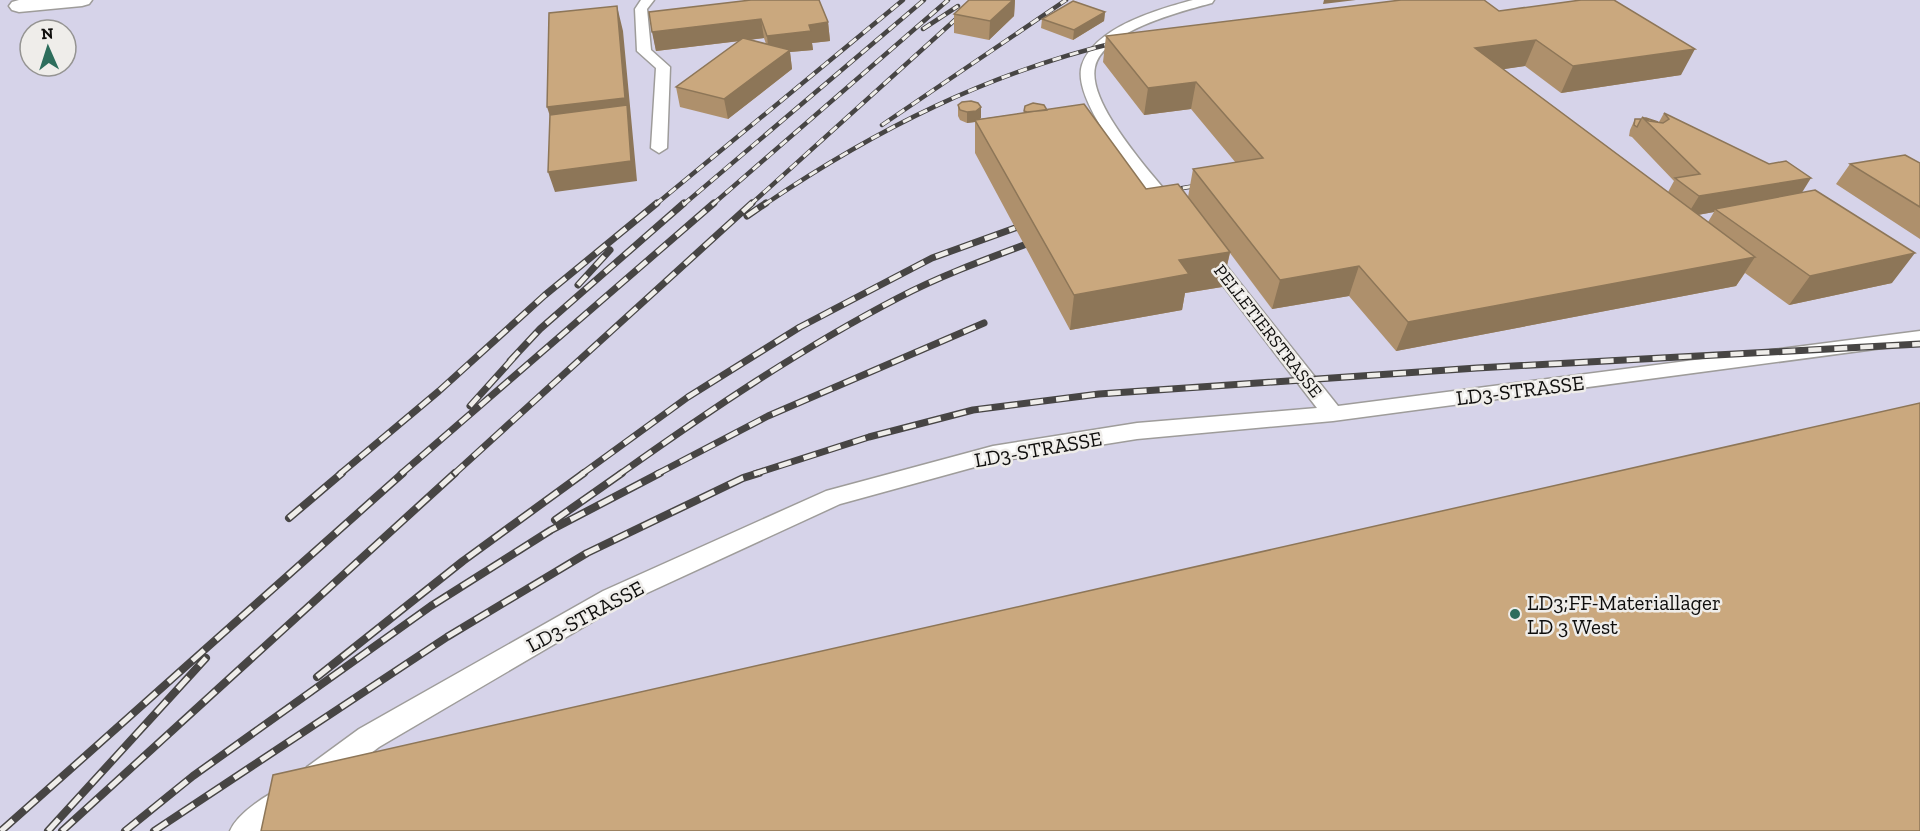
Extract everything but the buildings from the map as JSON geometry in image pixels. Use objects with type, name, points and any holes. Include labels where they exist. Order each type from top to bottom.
[{"type":"street","points":[[16,9],[82,0]]},
{"type":"lane","points":[[648,0],[641,9],[644,51],[663,67],[659,148]]},
{"type":"lane","points":[[1185,226],[1109,128],[1091,96],[1088,66],[1102,45],[1111,37],[1176,9],[1208,0]]},
{"type":"lane","name":"PELLETIERSTRASSE","points":[[1200,245],[1334,414]]},
{"type":"lane","name":"LD3-STRASSE","points":[[245,831],[369,738],[612,598],[834,497],[993,454],[1137,432],[1334,414],[1920,337]]},
{"type":"shaded area","points":[[0,0],[1920,0],[1920,831],[0,831]]},
{"type":"railway","points":[[655,205],[903,0]]},
{"type":"railway","points":[[683,205],[924,0]]},
{"type":"railway","points":[[712,205],[948,0]]},
{"type":"railway","points":[[750,205],[977,0]]},
{"type":"railway","points":[[882,125],[1066,0]]},
{"type":"railway","points":[[923,29],[958,6]]},
{"type":"railway","points":[[764,205],[849,152],[936,106],[1026,69],[1122,41]]},
{"type":"railway","points":[[1165,191],[1207,184]]},
{"type":"railway","points":[[340,474],[439,391],[545,295],[657,203]]},
{"type":"railway","points":[[510,361],[540,329],[684,203]]},
{"type":"railway","points":[[401,474],[714,203]]},
{"type":"railway","points":[[454,474],[752,203]]},
{"type":"railway","points":[[747,216],[766,203]]},
{"type":"railway","points":[[582,474],[688,397],[800,327],[932,258],[1015,228]]},
{"type":"railway","points":[[620,474],[687,427],[826,338],[929,283],[1024,245]]},
{"type":"railway","points":[[578,285],[610,250]]},
{"type":"railway","points":[[657,474],[768,416],[984,323]]},
{"type":"railway","points":[[754,474],[869,437],[973,410],[1099,394],[1477,368],[1920,344]]},
{"type":"railway","points":[[470,406],[516,355]]},
{"type":"railway","points":[[289,518],[342,473]]},
{"type":"railway","points":[[1,831],[403,473]]},
{"type":"railway","points":[[62,831],[455,473]]},
{"type":"railway","points":[[317,677],[463,561],[584,473]]},
{"type":"railway","points":[[555,520],[622,473]]},
{"type":"railway","points":[[125,831],[193,776],[431,606],[551,530],[660,473]]},
{"type":"railway","points":[[154,831],[447,637],[587,553],[743,478],[759,473]]},
{"type":"railway","points":[[48,831],[206,658]]},
{"type":"place","name":"LD3;FF-Materiallager LD 3 West","points":[[1515,614]]}]
